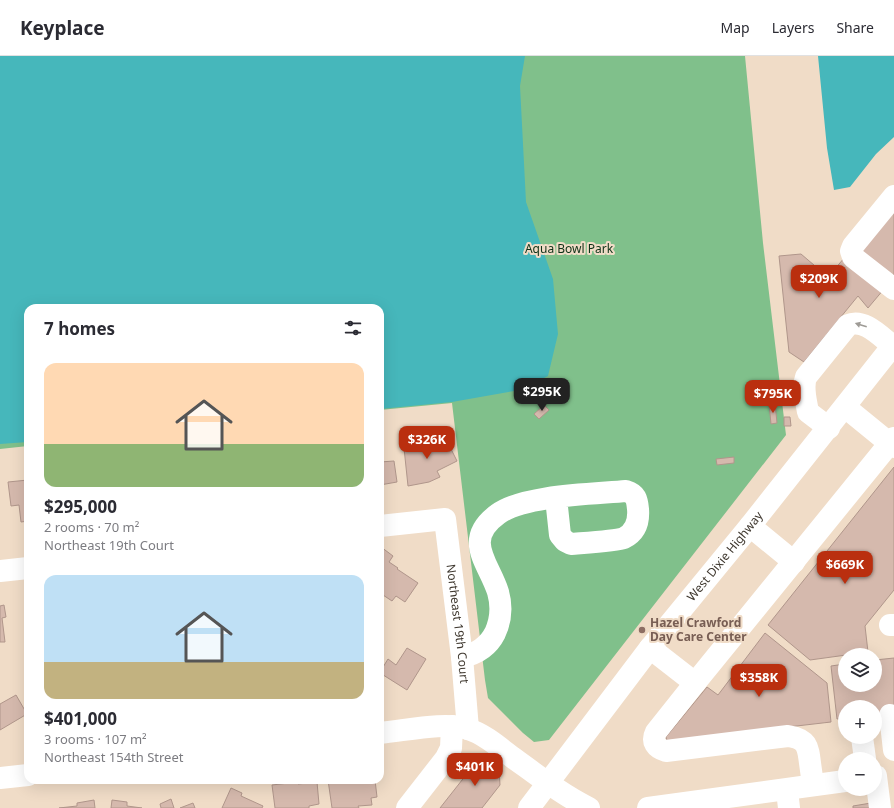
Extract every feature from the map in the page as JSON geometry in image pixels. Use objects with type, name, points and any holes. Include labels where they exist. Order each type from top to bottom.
[{"type":"street","points":[[894,196],[853,246],[851,251],[853,257],[894,289]]},
{"type":"street","points":[[829,428],[808,412],[804,390],[806,377],[848,325],[852,323],[858,323],[872,329],[891,351]]},
{"type":"street","name":"West Dixie Highway","points":[[529,808],[549,784],[650,648],[891,351]]},
{"type":"street","points":[[813,785],[808,748],[804,742],[797,738],[788,736],[666,751],[659,749],[654,744],[653,738],[656,732],[695,683],[892,443],[845,407]]},
{"type":"street","points":[[462,657],[472,655],[483,648],[492,639],[499,626],[501,614],[498,591],[482,556],[480,538],[484,528],[498,514],[508,508],[532,501],[556,498]]},
{"type":"street","name":"Northeast 19th Court","points":[[384,526],[445,519],[462,657],[460,727],[446,758],[407,808]]},
{"type":"street","points":[[750,526],[794,562]]},
{"type":"street","points":[[0,571],[24,568]]},
{"type":"street","points":[[650,648],[695,683]]},
{"type":"street","points":[[890,715],[894,750]]},
{"type":"street","points":[[384,734],[460,727],[487,739],[549,784],[589,808]]},
{"type":"street","points":[[0,778],[24,775]]},
{"type":"street","points":[[660,807],[788,799],[813,785],[838,782]]},
{"type":"street","points":[[879,796],[880,808]]},
{"type":"green space","name":"Aqua Bowl Park","points":[[0,56],[745,56],[763,243],[786,435],[549,740],[534,742],[488,698],[452,403],[384,410],[384,304],[24,304],[24,446],[0,449]]},
{"type":"water","points":[[0,56],[525,56],[520,86],[526,202],[553,279],[558,334],[548,376],[520,390],[452,402],[384,409],[384,304],[24,304],[24,442],[0,444]]},
{"type":"water","points":[[818,56],[894,56],[894,137],[876,154],[850,187],[834,190],[827,148]]},
{"type":"building","points":[[894,205],[894,274],[891,278],[857,249]]},
{"type":"building","points":[[801,254],[828,277],[845,257],[884,289],[868,308],[858,296],[804,362],[789,352],[779,256]]},
{"type":"building","points":[[775,403],[777,423],[771,424],[769,404]]},
{"type":"building","points":[[544,405],[549,410],[539,419],[534,414]]},
{"type":"building","points":[[784,417],[790,417],[791,426],[784,426]]},
{"type":"building","points":[[432,434],[437,446],[447,441],[457,461],[437,471],[440,477],[429,482],[408,486],[404,448]]},
{"type":"building","points":[[734,457],[734,463],[717,465],[716,459]]},
{"type":"building","points":[[394,461],[397,482],[384,484],[384,462]]},
{"type":"building","points":[[894,467],[894,590],[865,626],[868,648],[838,648],[838,656],[810,660],[768,625]]},
{"type":"building","points":[[24,480],[24,522],[21,522],[19,505],[11,506],[8,482]]},
{"type":"building","points":[[384,549],[393,556],[389,562],[418,583],[405,602],[396,596],[392,601],[384,596]]},
{"type":"building","points":[[4,605],[6,617],[2,618],[5,642],[0,642],[0,606]]},
{"type":"building","points":[[765,633],[827,683],[831,722],[667,741],[666,737],[707,687],[718,695]]},
{"type":"building","points":[[407,648],[426,659],[407,690],[384,676],[384,666],[388,659],[396,665]]},
{"type":"building","points":[[894,658],[894,712],[882,713],[882,700],[838,700],[837,719],[831,666],[838,665],[838,692],[882,692],[882,659]]},
{"type":"building","points":[[16,695],[24,709],[24,716],[0,730],[0,704]]},
{"type":"building","points":[[481,756],[499,769],[500,785],[482,808],[440,808]]},
{"type":"building","points":[[317,784],[319,804],[309,806],[309,808],[275,808],[272,785]]},
{"type":"building","points":[[329,784],[375,784],[377,797],[371,798],[372,805],[358,806],[359,808],[332,808]]},
{"type":"building","points":[[231,788],[242,793],[241,796],[263,806],[262,808],[222,808]]},
{"type":"building","points":[[171,799],[174,808],[161,808],[160,804]]},
{"type":"building","points":[[94,800],[95,808],[59,808],[77,806],[77,803]]},
{"type":"building","points":[[112,800],[127,802],[127,806],[142,808],[111,808]]},
{"type":"building","points":[[193,803],[195,808],[180,808]]},
{"type":"building","points":[[871,803],[871,808],[853,808],[853,806]]},
{"type":"place","name":"Hazel Crawford Day Care Center","points":[[642,630]]}]
